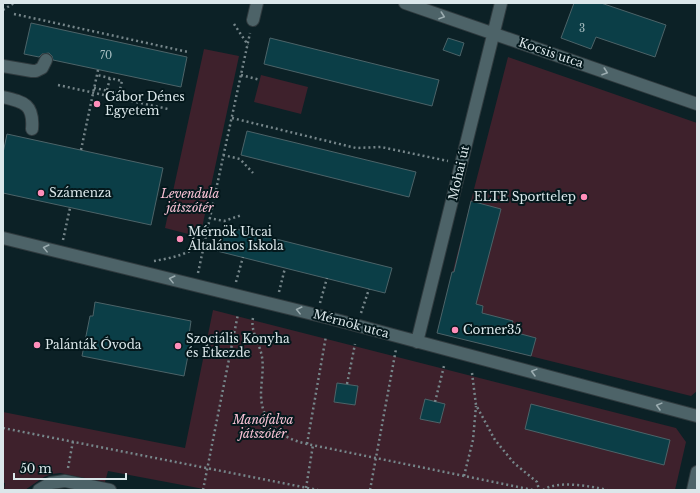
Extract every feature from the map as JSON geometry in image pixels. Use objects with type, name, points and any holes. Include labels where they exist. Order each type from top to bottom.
[{"type":"street","points":[[253,20],[257,3]]},
{"type":"street","name":"Kocsis utca","points":[[405,3],[697,104]]},
{"type":"street","name":"Mohai út","points":[[418,342],[501,3]]},
{"type":"street","points":[[3,66],[36,71],[42,68],[46,60]]},
{"type":"street","points":[[3,97],[19,101],[29,108],[32,117],[32,129]]},
{"type":"street","name":"Mérnök utca","points":[[3,238],[329,318],[697,416]]},
{"type":"street","points":[[692,490],[697,472]]},
{"type":"street","points":[[39,490],[51,483],[65,481],[110,490]]},
{"type":"path","points":[[3,10],[14,3]]},
{"type":"path","points":[[14,14],[188,52]]},
{"type":"path","points":[[198,273],[253,20]]},
{"type":"path","points":[[234,24],[248,45]]},
{"type":"path","points":[[81,150],[98,70]]},
{"type":"path","points":[[94,88],[119,93],[122,81],[97,75]]},
{"type":"path","points":[[241,75],[260,80]]},
{"type":"path","points":[[107,90],[110,78]]},
{"type":"path","points":[[58,85],[168,109]]},
{"type":"path","points":[[232,118],[356,148],[381,147],[461,164]]},
{"type":"path","points":[[223,155],[240,159],[253,173]]},
{"type":"path","points":[[63,240],[70,208]]},
{"type":"path","points":[[209,218],[224,221],[242,214]]},
{"type":"path","points":[[152,262],[179,255],[197,247],[205,238]]},
{"type":"path","points":[[236,283],[243,257]]},
{"type":"path","points":[[278,294],[285,268]]},
{"type":"path","points":[[319,304],[327,278]]},
{"type":"path","points":[[361,315],[369,288]]},
{"type":"path","points":[[203,490],[238,314]]},
{"type":"path","points":[[253,318],[252,323],[260,347],[262,360],[262,406],[267,420],[283,435],[307,444],[533,490]]},
{"type":"path","points":[[307,444],[326,336]]},
{"type":"path","points":[[347,384],[355,344]]},
{"type":"path","points":[[370,490],[395,354]]},
{"type":"path","points":[[435,402],[444,366]]},
{"type":"path","points":[[464,476],[472,440],[476,405],[472,373]]},
{"type":"path","points":[[476,405],[495,440],[514,463],[537,482],[539,490]]},
{"type":"path","points":[[3,428],[318,490]]},
{"type":"path","points":[[65,481],[73,442]]},
{"type":"path","points":[[306,488],[313,445]]},
{"type":"path","points":[[543,490],[553,486],[589,486],[607,490]]},
{"type":"green space","name":"Levendula játszótér","points":[[204,49],[239,56],[200,237],[165,228]]},
{"type":"green space","name":"ELTE Sporttelep","points":[[508,57],[697,123],[697,391],[691,396],[437,333]]},
{"type":"green space","points":[[261,75],[308,87],[301,114],[254,102]]},
{"type":"green space","name":"Manófalva játszótér","points":[[213,310],[676,428],[686,442],[675,490],[209,490],[108,471],[105,482],[60,473],[44,477],[25,490],[4,490],[3,412],[185,448]]},
{"type":"building","points":[[574,3],[601,3],[666,25],[655,57],[596,37],[591,49],[561,38]]},
{"type":"building","points":[[31,23],[187,57],[181,87],[53,60],[49,53],[42,54],[39,57],[24,54]]},
{"type":"building","points":[[270,38],[439,80],[432,106],[264,64]]},
{"type":"building","points":[[448,38],[464,43],[460,56],[443,50]]},
{"type":"building","points":[[247,131],[416,172],[409,197],[241,155]]},
{"type":"building","points":[[7,134],[163,168],[151,225],[3,193],[3,153]]},
{"type":"building","points":[[471,201],[501,209],[476,304],[483,306],[482,313],[513,321],[510,331],[536,338],[531,356],[437,333],[452,272],[454,272]]},
{"type":"building","points":[[224,226],[392,268],[385,293],[217,251]]},
{"type":"building","name":"Szociális Konyha és Étkezde","points":[[95,302],[191,321],[189,335],[192,335],[184,376],[82,356],[90,316],[93,316]]},
{"type":"building","points":[[337,383],[358,386],[355,405],[334,402]]},
{"type":"building","points":[[425,399],[445,404],[440,423],[420,419]]},
{"type":"building","points":[[531,404],[670,440],[664,465],[525,429]]},
{"type":"place","name":"Gábor Dénes Egyetem","points":[[97,104]]},
{"type":"place","name":"Számenza","points":[[41,193]]},
{"type":"place","name":"ELTE Sporttelep","points":[[584,197]]},
{"type":"place","name":"Mérnök Utcai Általános Iskola","points":[[180,239]]},
{"type":"place","name":"Corner35","points":[[455,330]]},
{"type":"place","name":"Palánták Óvoda","points":[[37,345]]},
{"type":"place","name":"Szociális Konyha és Étkezde","points":[[178,346]]}]
